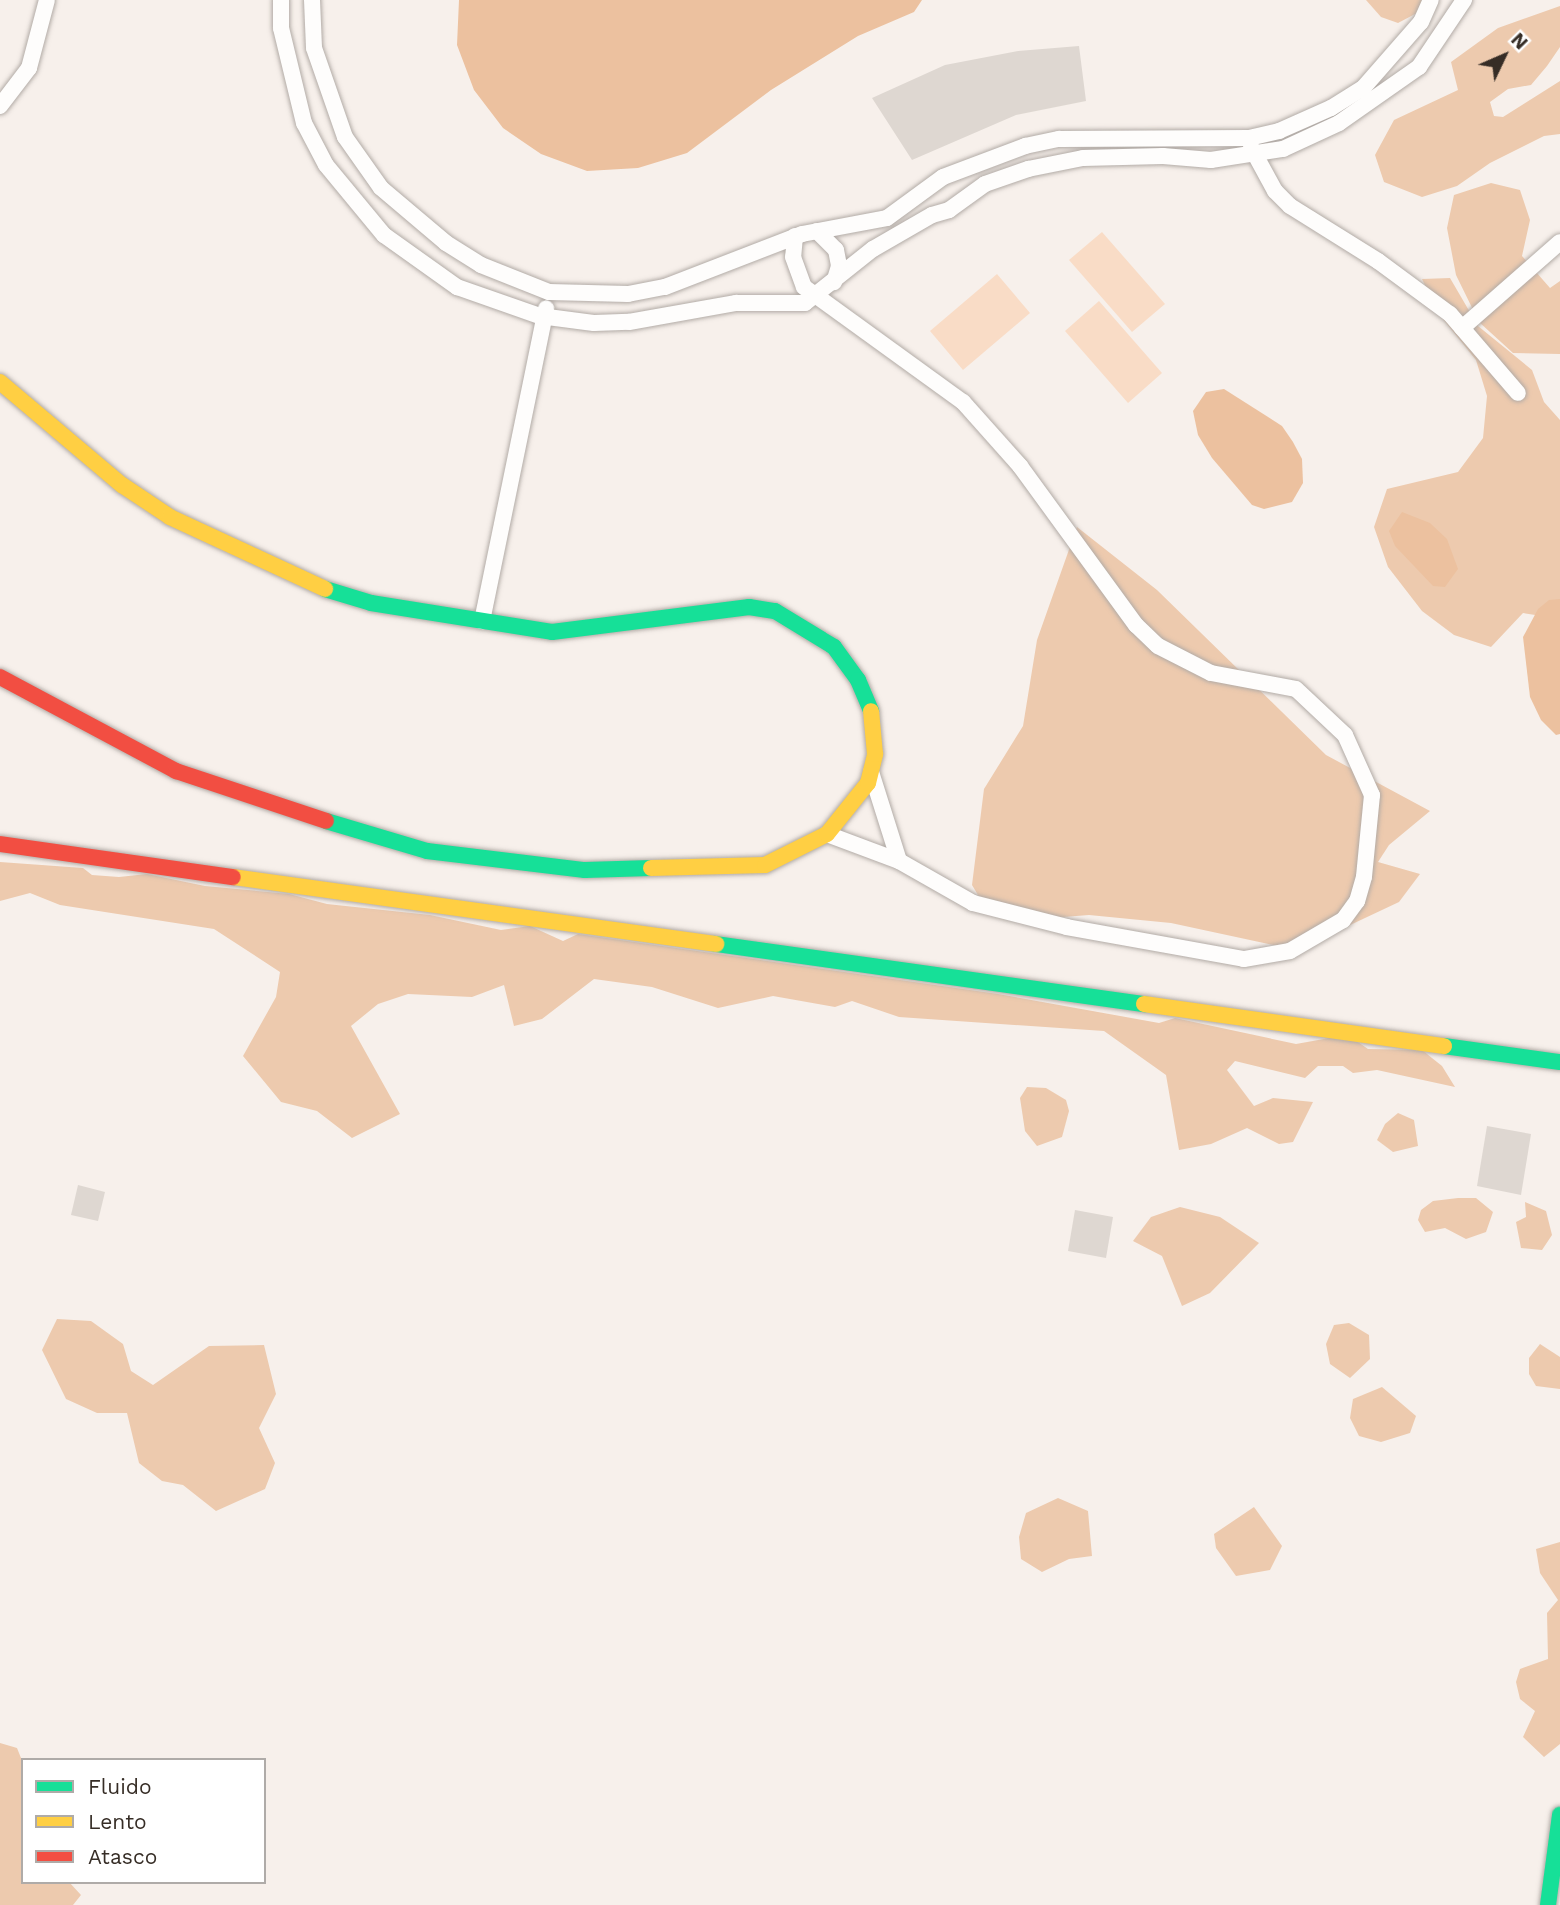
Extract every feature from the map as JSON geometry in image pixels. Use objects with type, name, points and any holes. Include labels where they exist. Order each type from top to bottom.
[{"type":"street","points":[[0,106],[29,68],[47,0]]},
{"type":"street","points":[[1431,0],[1421,22],[1374,76],[1332,108],[1279,131],[1249,138],[1059,139],[997,155],[946,175],[876,222],[794,236],[665,287],[628,293],[549,292],[481,265],[446,243],[382,188],[345,137],[314,48],[312,8],[281,8],[304,122],[326,165],[352,201],[384,235],[457,287],[545,316],[629,323],[736,303],[794,305],[815,298],[873,249],[932,215],[949,210],[994,180],[1071,159],[1252,156],[1283,149],[1339,123],[1386,93],[1419,67],[1462,5],[1444,0]]},
{"type":"street","points":[[1374,76],[1386,93]]},
{"type":"street","points":[[1249,138],[1252,156],[1290,206],[1378,261],[1462,328],[1518,393]]},
{"type":"street","points":[[946,175],[956,184],[960,201]]},
{"type":"street","points":[[921,193],[932,215]]},
{"type":"street","points":[[817,231],[836,250],[839,266],[834,282]]},
{"type":"street","points":[[794,236],[795,269],[815,298],[963,402],[1020,466],[1114,600],[1158,646],[1211,673],[1296,689],[1345,734],[1372,795],[1364,877],[1357,901],[1343,920],[1290,951],[1244,959],[1067,928],[973,903],[899,861],[827,834]]},
{"type":"street","points":[[1462,328],[1560,242]]},
{"type":"street","points":[[482,621],[549,292]]},
{"type":"street","points":[[0,382],[122,485],[170,517],[237,552],[318,587],[371,603],[552,632],[749,607],[775,611],[835,647],[858,680],[874,717],[871,772],[899,861]]},
{"type":"street","points":[[0,677],[176,771],[271,806],[427,850],[585,870],[687,870],[765,866],[827,834],[854,806],[871,772]]},
{"type":"street","points":[[0,844],[1560,1062]]},
{"type":"street","points":[[1548,1905],[1560,1815]]},
{"type":"shaded area","points":[[459,0],[922,0],[914,12],[858,36],[771,90],[687,153],[638,168],[587,171],[541,154],[503,128],[474,90],[457,45]]},
{"type":"shaded area","points":[[1366,0],[1433,0],[1434,4],[1398,23],[1381,17]]},
{"type":"shaded area","points":[[1560,6],[1560,47],[1547,66],[1531,85],[1508,89],[1490,102],[1494,116],[1503,117],[1560,81],[1560,134],[1544,136],[1490,163],[1457,186],[1422,197],[1384,182],[1375,155],[1394,120],[1458,90],[1451,62],[1498,28]]},
{"type":"shaded area","points":[[1491,183],[1520,190],[1530,220],[1522,256],[1550,288],[1560,281],[1560,354],[1513,353],[1479,322],[1456,275],[1447,228],[1454,195]]},
{"type":"shaded area","points":[[1102,232],[1165,304],[1132,332],[1069,260]]},
{"type":"shaded area","points":[[997,274],[1030,313],[963,370],[930,331]]},
{"type":"shaded area","points":[[1450,278],[1478,326],[1532,370],[1544,402],[1560,420],[1560,632],[1548,617],[1523,613],[1491,647],[1454,635],[1422,611],[1388,567],[1374,527],[1387,489],[1458,472],[1483,438],[1487,396],[1476,360],[1438,313],[1422,279]]},
{"type":"shaded area","points":[[1099,301],[1162,373],[1128,403],[1065,331]]},
{"type":"shaded area","points":[[1224,389],[1282,426],[1293,442],[1302,459],[1303,483],[1292,502],[1264,509],[1252,505],[1212,458],[1198,435],[1193,411],[1206,392]]},
{"type":"shaded area","points":[[1402,512],[1430,523],[1447,539],[1458,569],[1445,587],[1433,586],[1395,546],[1389,531]]},
{"type":"shaded area","points":[[1077,527],[1157,590],[1326,755],[1430,811],[1389,845],[1378,862],[1420,874],[1399,902],[1297,950],[1171,923],[1089,915],[1038,919],[987,910],[972,885],[984,789],[1023,726],[1037,640]]},
{"type":"shaded area","points":[[1560,599],[1560,734],[1556,735],[1541,720],[1530,697],[1523,637],[1538,609],[1549,600]]},
{"type":"shaded area","points":[[0,862],[83,868],[92,875],[119,877],[147,874],[205,886],[289,894],[327,904],[430,915],[501,930],[530,926],[563,941],[578,934],[998,994],[1159,1023],[1175,1018],[1296,1044],[1335,1037],[1355,1040],[1368,1049],[1422,1050],[1442,1066],[1455,1087],[1377,1070],[1353,1073],[1343,1066],[1318,1066],[1305,1078],[1235,1061],[1227,1070],[1254,1106],[1273,1098],[1313,1102],[1293,1142],[1279,1144],[1247,1128],[1211,1144],[1179,1150],[1166,1075],[1104,1031],[899,1017],[852,1001],[835,1007],[773,996],[718,1008],[652,987],[594,979],[542,1019],[514,1026],[504,985],[472,997],[408,994],[378,1004],[351,1026],[400,1114],[352,1138],[317,1111],[281,1102],[243,1056],[276,997],[280,972],[214,929],[60,905],[30,893],[0,901]]},
{"type":"shaded area","points":[[1027,1087],[1046,1088],[1066,1100],[1069,1111],[1062,1137],[1037,1146],[1025,1131],[1020,1098]]},
{"type":"shaded area","points":[[1398,1113],[1414,1120],[1418,1146],[1393,1152],[1377,1140],[1385,1124]]},
{"type":"shaded area","points":[[1476,1198],[1493,1212],[1486,1232],[1466,1239],[1445,1228],[1425,1232],[1418,1220],[1421,1210],[1433,1201]]},
{"type":"shaded area","points":[[1525,1202],[1546,1211],[1552,1235],[1542,1250],[1521,1248],[1516,1222],[1526,1217]]},
{"type":"shaded area","points":[[1180,1207],[1220,1217],[1259,1243],[1210,1293],[1182,1306],[1162,1256],[1133,1241],[1151,1217]]},
{"type":"shaded area","points":[[57,1319],[91,1321],[123,1344],[131,1371],[153,1385],[209,1346],[264,1345],[276,1394],[259,1428],[275,1463],[265,1489],[216,1511],[183,1485],[162,1481],[139,1463],[127,1413],[97,1413],[66,1399],[42,1350]]},
{"type":"shaded area","points":[[1349,1323],[1369,1335],[1370,1359],[1350,1378],[1330,1364],[1326,1344],[1334,1325]]},
{"type":"shaded area","points":[[1540,1344],[1560,1357],[1560,1389],[1536,1386],[1529,1374],[1529,1358]]},
{"type":"shaded area","points":[[1382,1387],[1416,1416],[1410,1433],[1381,1442],[1359,1436],[1350,1418],[1353,1399]]},
{"type":"shaded area","points":[[1058,1498],[1088,1511],[1092,1556],[1069,1559],[1042,1572],[1021,1559],[1019,1537],[1026,1513]]},
{"type":"shaded area","points":[[1254,1507],[1282,1546],[1270,1570],[1236,1576],[1216,1548],[1214,1534]]},
{"type":"shaded area","points":[[1560,1542],[1560,1744],[1544,1757],[1523,1737],[1535,1711],[1520,1699],[1516,1682],[1520,1669],[1548,1659],[1547,1613],[1558,1600],[1540,1573],[1536,1549]]},
{"type":"shaded area","points":[[0,1743],[17,1748],[21,1758],[21,1884],[71,1884],[81,1895],[73,1905],[0,1905]]},
{"type":"building","points":[[1079,46],[1086,101],[1016,115],[912,160],[872,98],[945,65],[1018,51]]},
{"type":"building","points":[[1487,1126],[1531,1134],[1521,1195],[1477,1186]]},
{"type":"building","points":[[78,1185],[105,1192],[98,1221],[71,1215]]},
{"type":"building","points":[[1075,1210],[1113,1217],[1106,1258],[1068,1251]]},
{"type":"traffic: fast","points":[[325,589],[371,603],[552,632],[749,607],[775,611],[834,647],[858,680],[871,711]]},
{"type":"traffic: fast","points":[[326,821],[427,851],[585,870],[651,868]]},
{"type":"traffic: fast","points":[[716,944],[1144,1004]]},
{"type":"traffic: fast","points":[[1444,1046],[1560,1062]]},
{"type":"traffic: fast","points":[[1548,1905],[1560,1815]]},
{"type":"traffic: slow","points":[[0,382],[122,485],[170,517],[325,589]]},
{"type":"traffic: slow","points":[[651,868],[765,865],[827,834],[868,783],[875,754],[871,711]]},
{"type":"traffic: slow","points":[[233,877],[716,944]]},
{"type":"traffic: slow","points":[[1144,1004],[1444,1046]]},
{"type":"traffic: jam","points":[[0,677],[176,771],[326,821]]},
{"type":"traffic: jam","points":[[0,844],[233,877]]}]
